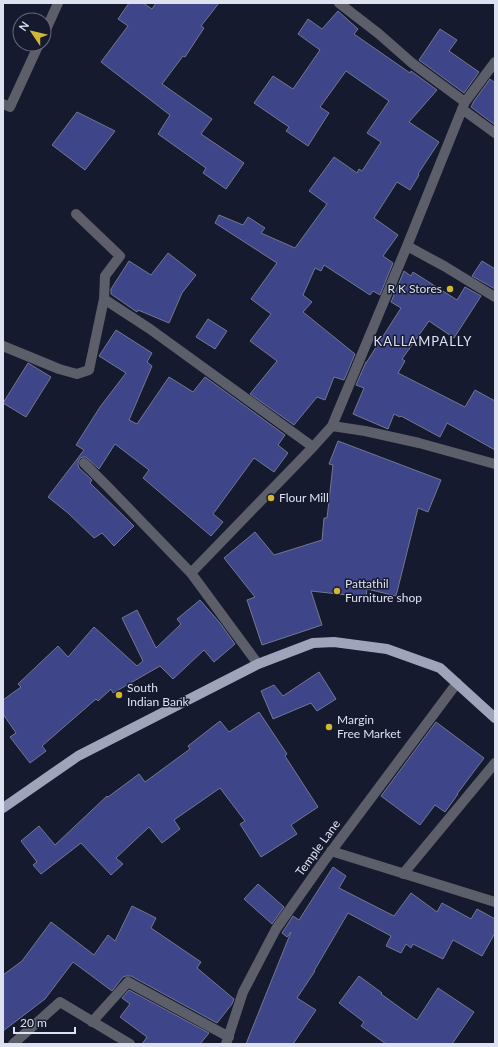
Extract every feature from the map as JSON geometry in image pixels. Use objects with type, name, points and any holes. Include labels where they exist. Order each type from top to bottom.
[{"type":"main road","points":[[3,808],[78,756],[258,664],[313,643],[334,642],[386,649],[440,668],[495,718]]},
{"type":"street","points":[[52,16],[58,3]]},
{"type":"street","points":[[339,3],[379,34],[495,133]]},
{"type":"street","points":[[3,104],[10,107],[35,52]]},
{"type":"street","points":[[191,573],[332,426],[407,246],[463,106],[495,62]]},
{"type":"street","points":[[3,346],[59,369],[77,374],[89,370],[104,299],[105,276],[120,256],[76,214]]},
{"type":"street","points":[[407,246],[444,266],[495,297]]},
{"type":"street","points":[[104,299],[150,329],[313,447]]},
{"type":"street","points":[[332,426],[365,431],[419,443],[495,464]]},
{"type":"street","points":[[84,463],[191,573],[258,664]]},
{"type":"street","name":"Temple Lane","points":[[227,1040],[243,992],[276,929],[331,851],[457,683]]},
{"type":"street","points":[[403,874],[495,763]]},
{"type":"street","points":[[331,851],[495,902]]},
{"type":"street","points":[[92,1022],[128,982],[227,1040]]},
{"type":"street","points":[[13,1044],[60,1002],[130,1044]]},
{"type":"building","points":[[129,3],[143,3],[152,9],[156,3],[219,3],[201,26],[204,28],[185,57],[183,56],[162,84],[212,119],[201,134],[244,163],[226,189],[203,173],[206,168],[158,134],[170,115],[101,62],[128,26],[118,19]]},
{"type":"building","points":[[338,11],[358,29],[354,34],[410,73],[411,71],[437,90],[409,122],[439,142],[418,174],[419,175],[410,190],[397,182],[374,218],[398,235],[383,256],[393,263],[380,295],[373,291],[370,295],[324,265],[321,271],[315,268],[303,295],[312,302],[303,312],[355,354],[344,380],[334,377],[325,400],[317,397],[294,425],[250,394],[277,361],[250,341],[271,314],[251,299],[277,263],[215,223],[219,215],[243,225],[248,217],[265,228],[261,233],[295,248],[327,204],[309,191],[334,157],[357,173],[359,169],[362,171],[381,142],[367,133],[389,101],[346,71],[320,107],[329,113],[308,146],[286,131],[289,127],[254,103],[273,76],[293,89],[320,50],[298,34],[308,19],[322,29]]},
{"type":"building","points":[[440,29],[457,40],[449,51],[479,72],[464,93],[419,60]]},
{"type":"building","points":[[490,79],[495,83],[495,125],[471,107]]},
{"type":"building","points":[[77,112],[115,131],[85,170],[52,145]]},
{"type":"building","points":[[168,253],[196,275],[182,293],[169,323],[138,310],[137,312],[111,294],[111,289],[129,261],[151,275]]},
{"type":"building","points":[[482,261],[495,269],[495,289],[472,276]]},
{"type":"building","points":[[404,271],[411,276],[413,272],[457,300],[465,287],[481,296],[454,338],[429,321],[402,359],[405,361],[398,373],[465,407],[475,390],[495,401],[495,450],[447,423],[440,437],[401,416],[400,417],[394,414],[388,429],[353,414],[364,388],[356,385],[366,362],[401,308],[391,302]]},
{"type":"building","points":[[208,319],[227,331],[215,349],[196,337]]},
{"type":"building","points":[[116,330],[152,353],[147,362],[152,366],[129,420],[137,424],[169,377],[193,392],[205,377],[285,435],[278,445],[288,453],[274,472],[254,458],[213,514],[223,522],[211,536],[143,478],[149,470],[115,444],[99,469],[86,457],[80,458],[78,462],[79,468],[92,480],[90,483],[134,526],[114,546],[102,533],[94,538],[68,513],[48,497],[84,450],[76,445],[100,407],[126,373],[99,356]]},
{"type":"building","points":[[28,363],[51,377],[26,417],[3,403]]},
{"type":"building","points":[[338,441],[441,480],[428,512],[418,508],[396,596],[367,589],[366,597],[311,591],[322,625],[262,645],[247,600],[255,597],[224,558],[255,532],[274,555],[322,540],[324,518],[327,518],[333,465],[329,464]]},
{"type":"building","points":[[200,600],[220,623],[235,644],[214,662],[204,650],[173,679],[160,666],[113,693],[111,689],[98,701],[96,699],[42,746],[46,751],[30,763],[10,737],[16,733],[3,714],[3,700],[21,687],[18,684],[58,646],[68,657],[94,627],[137,666],[143,661],[122,618],[137,610],[156,648],[181,624],[177,619]]},
{"type":"building","points":[[319,672],[336,699],[317,711],[311,703],[273,719],[261,691],[274,685],[283,696]]},
{"type":"building","points":[[259,712],[287,754],[285,756],[318,807],[291,825],[297,834],[261,857],[240,824],[245,821],[220,788],[174,820],[180,829],[162,843],[149,827],[116,858],[123,864],[111,875],[81,843],[41,874],[33,865],[37,862],[21,841],[39,826],[55,845],[107,796],[108,797],[139,774],[145,782],[190,749],[188,746],[220,721],[229,732]]},
{"type":"building","points":[[436,722],[484,758],[445,812],[435,805],[420,825],[381,796]]},
{"type":"building","points":[[333,867],[346,876],[339,888],[394,916],[411,893],[437,912],[442,903],[471,919],[477,909],[495,919],[495,933],[482,956],[453,940],[443,959],[413,944],[411,948],[406,944],[401,953],[386,946],[391,936],[348,913],[315,971],[297,998],[316,1010],[293,1044],[246,1044],[291,932],[287,937],[282,933],[293,916],[299,920]]},
{"type":"building","points":[[258,884],[284,907],[272,924],[244,899]]},
{"type":"building","points":[[132,906],[156,918],[151,928],[201,962],[197,968],[234,999],[232,1004],[217,1023],[131,976],[123,977],[112,991],[73,962],[45,999],[3,1031],[3,975],[22,961],[51,922],[94,955],[108,935],[115,941]]},
{"type":"building","points":[[359,976],[417,1020],[438,988],[474,1012],[452,1044],[386,1044],[361,1026],[364,1022],[339,1003]]},
{"type":"building","points":[[129,990],[209,1033],[200,1044],[142,1044],[147,1037],[120,1017],[130,1004],[122,998]]},
{"type":"place","name":"R K Stores","points":[[450,289]]},
{"type":"place","name":"Flour Mill","points":[[271,498]]},
{"type":"place","name":"Pattathil Furniture shop","points":[[337,591]]},
{"type":"place","name":"South Indian Bank","points":[[119,695]]},
{"type":"place","name":"Margin Free Market","points":[[329,727]]},
{"type":"district","name":"KALLAMPALLY","points":[[423,341]]}]
